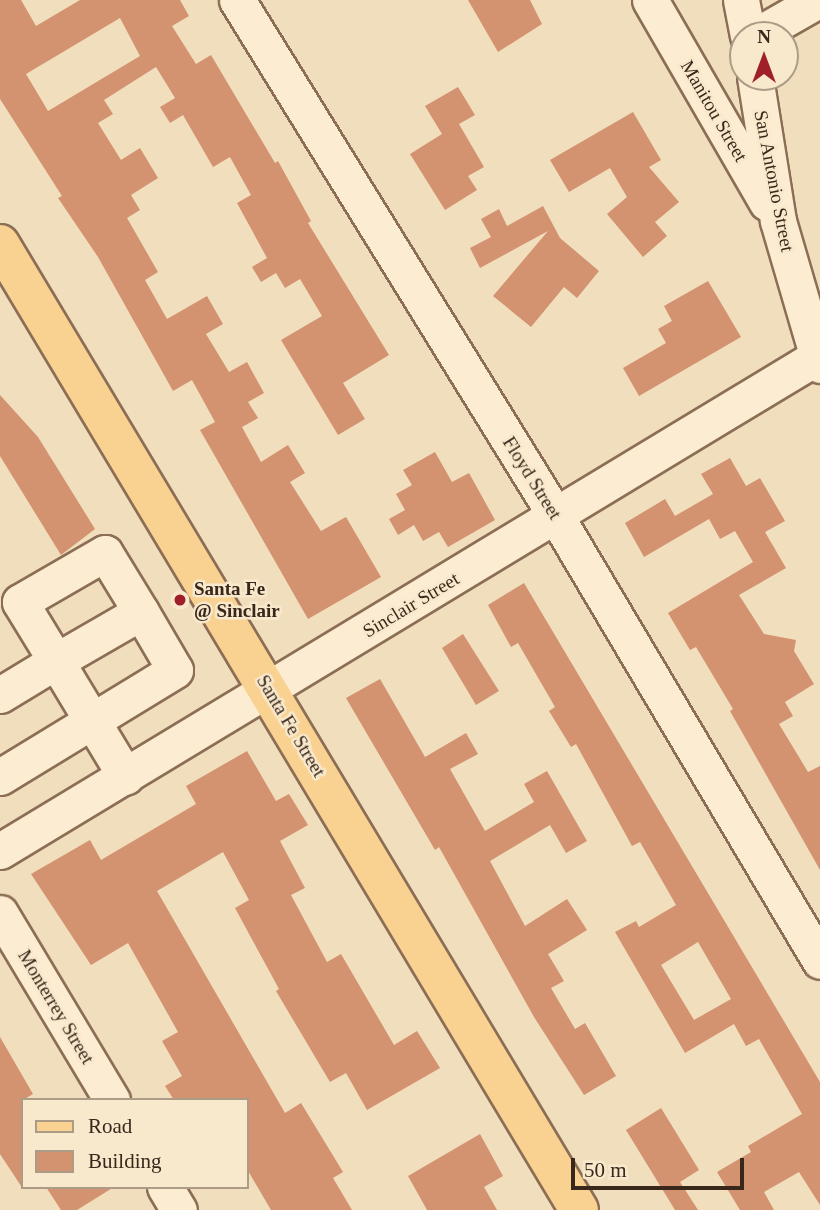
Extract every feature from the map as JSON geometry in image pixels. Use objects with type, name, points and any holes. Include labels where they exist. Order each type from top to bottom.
[{"type":"main road","name":"Santa Fe Street","points":[[0,244],[579,1210]]},
{"type":"street","name":"Floyd Street","points":[[237,0],[557,518],[820,961]]},
{"type":"street","name":"Manitou Street","points":[[650,0],[778,221]]},
{"type":"street","points":[[741,0],[745,21]]},
{"type":"street","points":[[781,21],[818,0]]},
{"type":"street","name":"San Antonio Street","points":[[757,91],[778,221],[820,358]]},
{"type":"street","name":"Sinclair Street","points":[[0,851],[820,358]]},
{"type":"street","points":[[0,777],[94,721],[175,670],[105,553],[20,602],[94,721],[126,777]]},
{"type":"street","points":[[0,695],[141,612]]},
{"type":"street","name":"Monterrey Street","points":[[0,913],[111,1098]]},
{"type":"street","points":[[166,1189],[179,1210]]},
{"type":"building","points":[[0,0],[21,0],[36,26],[80,0],[180,0],[189,16],[172,26],[196,64],[211,55],[275,163],[278,161],[311,221],[308,223],[389,355],[343,383],[365,419],[338,435],[281,340],[322,316],[300,279],[285,288],[276,273],[261,282],[252,267],[267,258],[237,203],[251,195],[230,157],[213,167],[183,115],[170,123],[160,107],[175,98],[156,67],[104,100],[113,114],[98,123],[121,160],[140,148],[158,178],[131,195],[140,210],[127,218],[158,272],[145,280],[167,319],[207,296],[223,324],[206,334],[229,372],[247,362],[264,393],[248,402],[258,418],[242,427],[261,462],[288,445],[305,473],[290,482],[321,531],[346,517],[381,577],[308,619],[200,430],[215,422],[192,380],[173,391],[98,257],[58,198],[62,196],[0,99]],"holes":[[[120,18],[140,56],[48,111],[26,74]]]},
{"type":"building","points":[[468,0],[530,0],[542,24],[498,52]]},
{"type":"building","points":[[458,87],[475,115],[459,124],[484,167],[468,176],[477,190],[445,210],[410,154],[442,134],[425,106]]},
{"type":"building","points":[[633,112],[661,160],[649,167],[679,202],[655,222],[667,236],[643,257],[607,214],[627,197],[610,168],[569,192],[550,160]]},
{"type":"building","points":[[543,206],[560,238],[599,271],[577,298],[564,287],[531,327],[493,296],[548,231],[480,268],[470,248],[491,237],[481,219],[499,209],[507,226]]},
{"type":"building","points":[[708,281],[741,337],[639,396],[623,368],[666,343],[658,329],[672,321],[664,306]]},
{"type":"building","points":[[0,395],[38,437],[95,529],[61,555],[0,456]]},
{"type":"building","points":[[435,452],[452,482],[469,473],[495,520],[448,547],[439,532],[423,541],[414,525],[398,535],[389,519],[405,510],[396,494],[412,485],[403,470]]},
{"type":"building","points":[[730,458],[746,486],[760,478],[785,521],[765,532],[786,568],[739,595],[764,634],[796,640],[794,651],[814,684],[785,702],[793,716],[779,724],[808,772],[820,766],[820,870],[730,711],[733,709],[696,647],[690,650],[668,613],[753,562],[735,531],[720,539],[709,519],[644,557],[625,523],[665,499],[675,516],[713,494],[701,474]]},
{"type":"building","points":[[524,583],[820,1082],[820,1205],[799,1172],[764,1192],[774,1210],[740,1210],[717,1172],[751,1152],[748,1146],[802,1114],[759,1039],[746,1046],[734,1024],[685,1053],[615,932],[636,921],[639,927],[676,905],[640,842],[632,846],[576,744],[571,747],[549,711],[555,707],[518,643],[511,647],[488,605]],"holes":[[[698,942],[731,999],[694,1020],[661,965]]]},
{"type":"building","points":[[463,634],[499,691],[476,705],[442,648]]},
{"type":"building","points":[[380,679],[425,757],[466,733],[478,754],[450,769],[485,831],[534,802],[524,784],[547,771],[587,841],[566,853],[550,825],[490,861],[525,926],[567,899],[587,930],[548,954],[564,981],[551,988],[575,1029],[585,1023],[616,1076],[584,1095],[534,1017],[439,847],[435,850],[346,698]]},
{"type":"building","points":[[247,751],[276,801],[289,794],[308,825],[280,841],[305,888],[291,895],[327,962],[341,954],[394,1045],[417,1031],[440,1068],[367,1110],[346,1073],[330,1082],[276,991],[279,989],[235,908],[249,900],[223,852],[157,891],[285,1113],[301,1103],[343,1172],[333,1178],[352,1210],[271,1210],[248,1171],[248,1098],[173,1098],[165,1086],[182,1076],[162,1041],[178,1032],[128,943],[91,965],[31,874],[90,840],[101,860],[196,804],[186,786]]},
{"type":"building","points":[[0,1037],[33,1094],[21,1098],[21,1186],[0,1154]]},
{"type":"building","points":[[661,1108],[699,1170],[680,1182],[698,1210],[675,1210],[626,1130]]},
{"type":"building","points":[[480,1134],[503,1176],[484,1187],[497,1210],[427,1210],[408,1176]]},
{"type":"building","points":[[47,1189],[111,1189],[77,1210],[61,1210]]},
{"type":"place","name":"Santa Fe @ Sinclair","points":[[180,600]]}]
